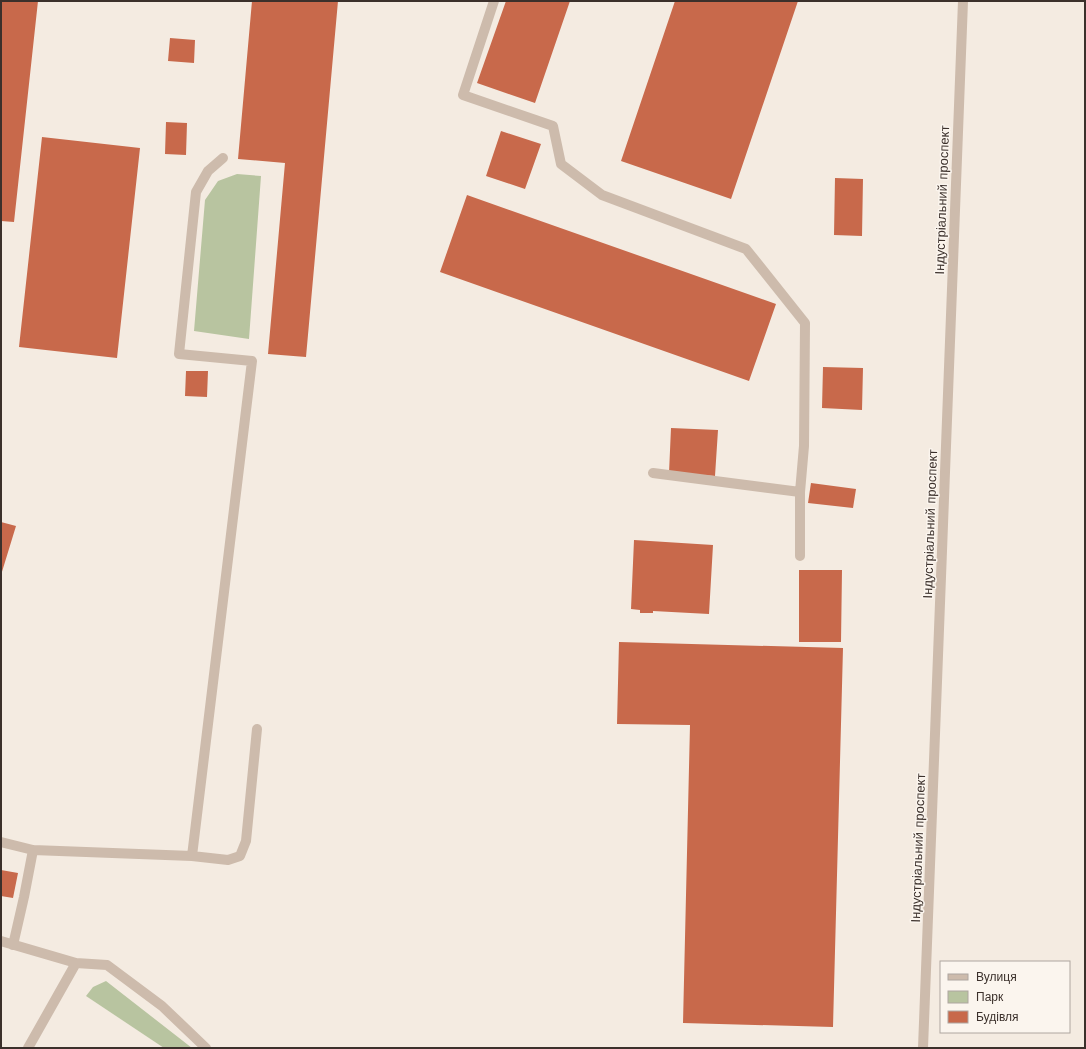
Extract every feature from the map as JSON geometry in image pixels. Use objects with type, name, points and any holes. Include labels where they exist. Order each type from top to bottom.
[{"type":"street","points":[[494,1],[463,95],[553,126],[561,164],[602,195],[746,249],[805,323],[804,446],[800,492],[800,556]]},
{"type":"street","name":"Індустріальний проспект","points":[[923,1048],[963,1]]},
{"type":"street","points":[[192,856],[252,361],[180,354],[196,192],[208,171],[223,158]]},
{"type":"street","points":[[653,473],[800,492]]},
{"type":"street","points":[[1,842],[33,850],[192,856],[228,860],[240,856],[246,841],[257,729]]},
{"type":"street","points":[[13,945],[33,850]]},
{"type":"street","points":[[1,941],[76,963],[107,965],[162,1006],[206,1048]]},
{"type":"street","points":[[28,1048],[76,963]]},
{"type":"green space","points":[[237,174],[261,176],[249,339],[194,331],[205,200],[218,181]]},
{"type":"green space","points":[[106,981],[192,1048],[164,1048],[86,996],[93,987]]},
{"type":"building","points":[[1,1],[38,1],[14,222],[1,221]]},
{"type":"building","points":[[252,1],[338,1],[306,357],[268,354],[285,163],[238,159]]},
{"type":"building","points":[[506,1],[570,1],[535,103],[477,83]]},
{"type":"building","points":[[675,1],[798,1],[731,199],[621,161]]},
{"type":"building","points":[[170,38],[195,40],[194,63],[168,61]]},
{"type":"building","points":[[166,122],[187,123],[186,155],[165,154]]},
{"type":"building","points":[[501,131],[541,144],[525,189],[486,176]]},
{"type":"building","points":[[42,137],[140,148],[117,358],[19,347]]},
{"type":"building","points":[[835,178],[863,179],[862,236],[834,235]]},
{"type":"building","points":[[467,195],[776,304],[749,381],[440,272]]},
{"type":"building","points":[[823,367],[863,368],[862,410],[822,408]]},
{"type":"building","points":[[186,371],[208,371],[207,397],[185,396]]},
{"type":"building","points":[[671,428],[718,430],[715,476],[669,473]]},
{"type":"building","points":[[811,483],[856,489],[853,508],[808,503]]},
{"type":"building","points":[[1,522],[16,526],[1,575]]},
{"type":"building","points":[[634,540],[713,545],[709,614],[653,611],[653,613],[640,613],[640,610],[631,609]]},
{"type":"building","points":[[799,570],[842,570],[841,642],[799,642]]},
{"type":"building","points":[[619,642],[843,648],[833,1027],[683,1023],[690,725],[617,724]]},
{"type":"building","points":[[1,870],[18,873],[13,898],[1,896]]}]
